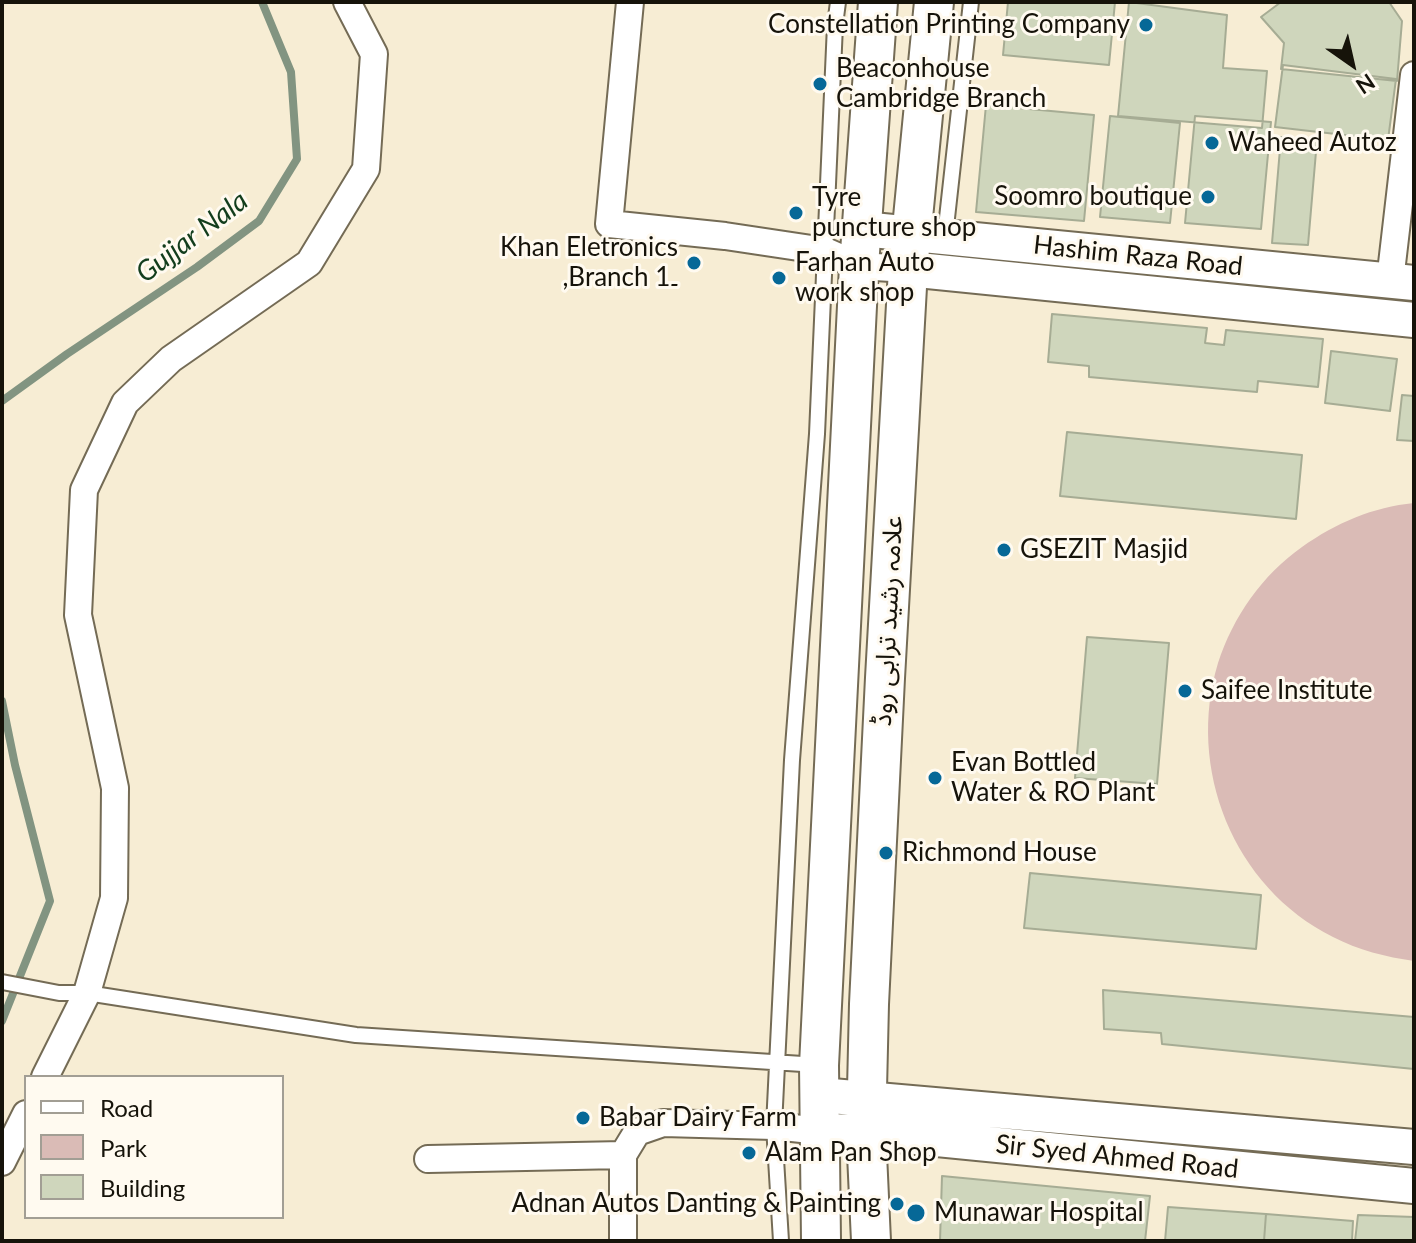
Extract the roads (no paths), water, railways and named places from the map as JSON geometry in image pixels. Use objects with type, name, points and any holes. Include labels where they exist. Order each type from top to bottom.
[{"type":"main road","name":"علامہ رشید ترابی روڈ","points":[[821,1241],[819,1097],[860,248],[878,2]]},
{"type":"main road","name":"علامہ رشید ترابی روڈ","points":[[871,1241],[866,1115],[882,724],[922,246],[934,2]]},
{"type":"street","points":[[46,1075],[87,993],[114,898],[115,788],[78,615],[84,490],[125,403],[171,359],[309,263],[366,169],[374,54],[347,2]]},
{"type":"street","points":[[630,2],[609,224],[725,236],[825,251],[860,248]]},
{"type":"street","points":[[1402,282],[1414,75]]},
{"type":"street","name":"Hashim Raza Road","points":[[860,248],[922,246],[1402,282]]},
{"type":"street","name":"Hashim Raza Road","points":[[922,246],[1414,320]]},
{"type":"street","points":[[623,1241],[623,1155],[637,1132],[663,1123],[774,1126],[819,1097]]},
{"type":"street","name":"Sir Syed Ahmed Road","points":[[819,1097],[866,1115],[1414,1186]]},
{"type":"street","name":"Sir Syed Ahmed Road","points":[[866,1115],[1414,1147]]},
{"type":"street","points":[[2,1162],[24,1118]]},
{"type":"street","points":[[428,1159],[623,1155]]},
{"type":"lane","points":[[781,1241],[774,1126],[792,760],[817,434],[838,2]]},
{"type":"lane","points":[[922,246],[971,2]]},
{"type":"lane","points":[[2,982],[59,993],[87,993],[356,1035],[777,1062],[819,1097]]},
{"type":"waterway","name":"Gujjar Nala","points":[[2,401],[259,221],[297,159],[291,72],[262,2]]},
{"type":"waterway","name":"Gujjar Nala","points":[[2,701],[50,901],[2,1021]]},
{"type":"place","name":"Constellation Printing Company","points":[[1146,25]]},
{"type":"place","name":"Beaconhouse Cambridge Branch","points":[[820,84]]},
{"type":"place","name":"Waheed Autoz","points":[[1212,143]]},
{"type":"place","name":"Soomro boutique","points":[[1208,197]]},
{"type":"place","name":"Tyre puncture shop","points":[[796,213]]},
{"type":"place","name":"Khan Eletronics ,Branch ۔1","points":[[694,263]]},
{"type":"place","name":"Farhan Auto work shop","points":[[779,278]]},
{"type":"place","name":"GSEZIT Masjid","points":[[1004,550]]},
{"type":"place","name":"Saifee Institute","points":[[1185,691]]},
{"type":"place","name":"Evan Bottled Water & RO Plant","points":[[935,778]]},
{"type":"place","name":"Richmond House","points":[[886,853]]},
{"type":"place","name":"Babar Dairy Farm","points":[[583,1118]]},
{"type":"place","name":"Alam Pan Shop","points":[[749,1153]]},
{"type":"place","name":"Adnan Autos Danting & Painting","points":[[897,1204]]},
{"type":"place","name":"Munawar Hospital","points":[[916,1213]]}]
